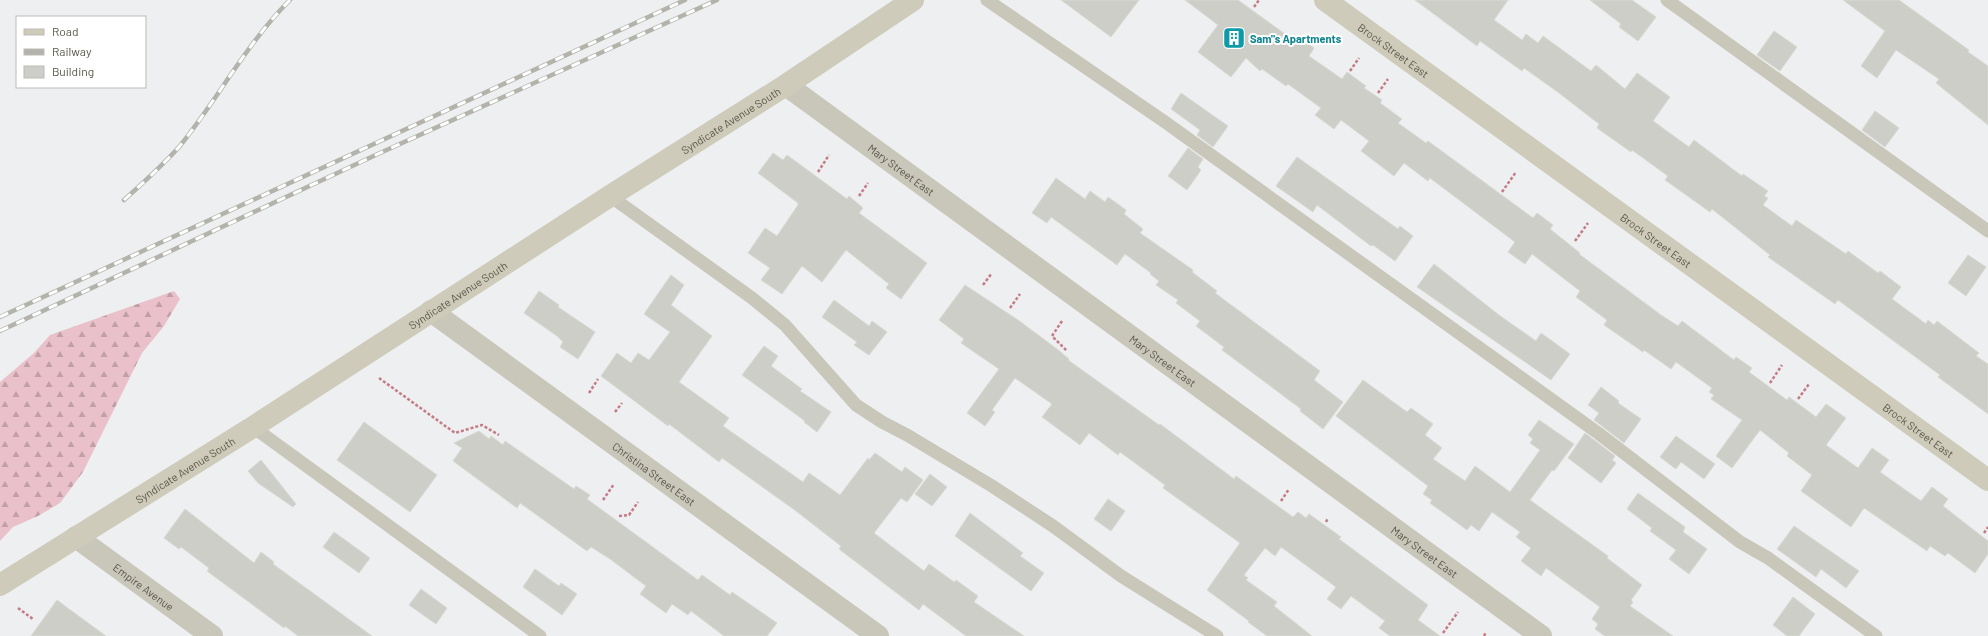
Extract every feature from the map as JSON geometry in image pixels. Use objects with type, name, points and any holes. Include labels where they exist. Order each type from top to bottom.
[{"type":"street","name":"Syndicate Avenue South","points":[[0,585],[253,427],[610,196],[786,85],[913,0]]},
{"type":"street","name":"Brock Street East","points":[[1325,0],[1988,480]]},
{"type":"street","name":"Mary Street East","points":[[786,85],[1541,636]]},
{"type":"street","name":"Christina Street East","points":[[431,311],[878,636]]},
{"type":"street","name":"Empire Avenue","points":[[76,537],[212,636]]},
{"type":"lane","points":[[986,0],[1165,122],[1598,433],[1740,542],[1768,558],[1876,636]]},
{"type":"lane","points":[[1667,0],[1988,231]]},
{"type":"lane","points":[[610,196],[752,298],[785,324],[856,404],[882,422],[907,435],[992,486],[1053,526],[1121,576],[1217,636]]},
{"type":"lane","points":[[253,427],[540,636]]},
{"type":"path","points":[[1254,7],[1259,0]]},
{"type":"path","points":[[1350,71],[1359,58]]},
{"type":"path","points":[[1378,93],[1388,78]]},
{"type":"path","points":[[818,172],[829,155]]},
{"type":"path","points":[[1502,192],[1516,172]]},
{"type":"path","points":[[859,196],[868,183]]},
{"type":"path","points":[[1575,241],[1588,223]]},
{"type":"path","points":[[984,285],[992,273]]},
{"type":"path","points":[[1010,308],[1020,294]]},
{"type":"path","points":[[1062,321],[1052,336],[1067,351]]},
{"type":"path","points":[[1770,383],[1782,365]]},
{"type":"path","points":[[379,378],[455,433],[482,424],[499,436]]},
{"type":"path","points":[[589,393],[598,379]]},
{"type":"path","points":[[1798,399],[1809,384]]},
{"type":"path","points":[[615,412],[622,403]]},
{"type":"path","points":[[603,500],[614,484]]},
{"type":"path","points":[[1281,501],[1289,489]]},
{"type":"path","points":[[619,516],[629,515],[638,502]]},
{"type":"path","points":[[1326,522],[1328,518]]},
{"type":"path","points":[[1984,533],[1988,528]]},
{"type":"path","points":[[18,608],[33,619]]},
{"type":"path","points":[[1443,633],[1458,612]]},
{"type":"path","points":[[1484,636],[1486,632]]},
{"type":"green space","points":[[174,291],[180,299],[164,326],[142,353],[83,472],[60,503],[38,516],[13,527],[0,541],[0,382],[34,353],[50,335]]},
{"type":"building","points":[[1061,0],[1139,0],[1111,37]]},
{"type":"building","points":[[1185,0],[1238,0],[1296,42],[1299,37],[1314,48],[1309,56],[1342,79],[1347,72],[1366,86],[1364,88],[1382,100],[1380,103],[1402,119],[1398,123],[1426,143],[1428,141],[1533,218],[1537,213],[1553,225],[1550,229],[1580,253],[1579,254],[1661,315],[1678,326],[1682,321],[1734,360],[1736,357],[1752,368],[1749,372],[1787,400],[1789,397],[1816,417],[1826,404],[1846,418],[1826,445],[1858,468],[1872,448],[1889,460],[1880,472],[1921,501],[1932,487],[1948,499],[1943,506],[1988,541],[1988,554],[1975,573],[1948,553],[1945,556],[1930,546],[1927,551],[1864,508],[1851,527],[1801,491],[1812,475],[1787,456],[1789,453],[1760,430],[1732,468],[1716,456],[1742,420],[1711,399],[1714,395],[1709,392],[1712,388],[1676,362],[1671,369],[1604,325],[1607,320],[1576,297],[1580,291],[1532,254],[1525,264],[1508,252],[1515,242],[1430,178],[1428,181],[1404,163],[1394,176],[1361,151],[1369,141],[1341,120],[1334,129],[1315,115],[1321,108],[1288,84],[1286,86],[1262,69],[1260,71],[1246,58],[1231,77],[1198,52],[1218,25]]},
{"type":"building","points":[[1415,0],[1508,0],[1494,20],[1522,40],[1526,34],[1538,43],[1543,36],[1591,71],[1596,65],[1625,89],[1637,73],[1670,97],[1653,121],[1689,147],[1694,140],[1742,176],[1743,174],[1768,191],[1764,196],[1768,198],[1763,205],[1792,226],[1796,220],[1846,254],[1848,251],[1878,273],[1880,271],[1901,287],[1892,299],[1926,324],[1928,320],[1934,325],[1937,321],[1979,353],[1976,356],[1988,364],[1988,414],[1938,377],[1940,375],[1838,300],[1835,304],[1768,257],[1770,255],[1712,209],[1710,212],[1665,180],[1668,176],[1632,150],[1631,152],[1597,128],[1599,124],[1559,93],[1524,68],[1522,71],[1480,41],[1477,46]]},
{"type":"building","points":[[1590,0],[1632,0],[1656,17],[1638,41],[1619,27],[1621,24]]},
{"type":"building","points":[[1843,0],[1899,0],[1969,50],[1968,52],[1988,66],[1988,125],[1936,83],[1939,79],[1896,50],[1877,78],[1861,66],[1885,31]]},
{"type":"building","points":[[1774,31],[1797,47],[1780,71],[1757,55]]},
{"type":"building","points":[[1181,93],[1228,126],[1213,147],[1197,135],[1200,130],[1171,109]]},
{"type":"building","points":[[1875,111],[1899,128],[1885,147],[1862,130]]},
{"type":"building","points":[[1188,148],[1203,159],[1198,167],[1201,170],[1187,190],[1168,176]]},
{"type":"building","points":[[773,153],[783,160],[787,155],[847,199],[849,196],[863,208],[859,213],[927,263],[901,299],[886,288],[889,284],[846,250],[822,282],[802,266],[782,294],[761,280],[770,268],[748,253],[765,228],[777,236],[798,205],[798,203],[758,173]]},
{"type":"building","points":[[1297,157],[1398,229],[1400,226],[1413,236],[1395,261],[1373,245],[1371,246],[1317,205],[1313,212],[1276,186]]},
{"type":"building","points":[[1056,178],[1085,199],[1090,191],[1105,202],[1108,197],[1126,210],[1124,214],[1143,229],[1140,233],[1193,270],[1192,272],[1217,291],[1215,293],[1320,371],[1314,380],[1343,402],[1323,429],[1300,411],[1301,409],[1222,350],[1224,347],[1196,326],[1200,321],[1176,303],[1178,300],[1156,285],[1159,281],[1150,274],[1151,273],[1125,254],[1117,265],[1051,217],[1047,223],[1032,213]]},
{"type":"building","points":[[1968,255],[1986,267],[1966,296],[1948,283]]},
{"type":"building","points":[[1434,264],[1499,315],[1536,341],[1541,333],[1570,354],[1551,380],[1417,287]]},
{"type":"building","points":[[671,275],[684,285],[671,305],[712,336],[679,382],[729,418],[723,426],[803,482],[809,473],[840,495],[868,458],[869,460],[875,453],[902,472],[905,467],[923,480],[907,502],[901,498],[874,533],[924,571],[929,564],[954,582],[956,580],[978,596],[974,602],[1024,636],[966,636],[923,604],[919,610],[839,549],[841,546],[796,511],[722,458],[719,462],[669,424],[668,426],[601,376],[617,353],[631,363],[638,353],[649,360],[670,332],[644,314]]},
{"type":"building","points":[[965,285],[1018,320],[1057,349],[1069,359],[1068,360],[1159,425],[1160,424],[1234,479],[1236,476],[1293,517],[1298,512],[1306,518],[1309,514],[1341,537],[1339,539],[1428,605],[1418,620],[1440,636],[1390,636],[1379,628],[1385,621],[1351,596],[1341,609],[1327,599],[1336,587],[1281,547],[1275,556],[1265,548],[1244,575],[1248,578],[1246,580],[1277,602],[1274,606],[1312,636],[1267,636],[1248,622],[1249,621],[1207,590],[1240,543],[1163,488],[1165,485],[1120,452],[1118,455],[1089,433],[1080,445],[1042,417],[1052,404],[1015,378],[992,410],[995,412],[985,426],[967,413],[999,369],[961,343],[964,339],[939,320]]},
{"type":"building","points":[[539,291],[559,305],[558,307],[595,332],[578,359],[560,347],[563,342],[557,336],[524,313]]},
{"type":"building","points":[[834,300],[869,326],[872,321],[887,332],[869,355],[854,345],[857,342],[822,317]]},
{"type":"building","points":[[764,346],[778,356],[771,366],[802,389],[800,391],[831,412],[817,432],[804,422],[805,421],[742,375]]},
{"type":"building","points":[[1363,380],[1407,412],[1411,408],[1433,424],[1425,435],[1442,448],[1433,459],[1465,481],[1475,466],[1510,492],[1540,450],[1530,443],[1533,439],[1528,435],[1539,420],[1574,444],[1554,471],[1552,470],[1530,500],[1608,556],[1607,558],[1642,585],[1631,600],[1633,602],[1630,606],[1673,636],[1605,636],[1595,629],[1598,624],[1592,619],[1600,607],[1546,568],[1541,576],[1521,561],[1531,548],[1516,537],[1520,532],[1492,512],[1479,531],[1471,525],[1467,530],[1430,503],[1432,500],[1423,494],[1428,486],[1336,416]]},
{"type":"building","points":[[1601,387],[1619,401],[1618,403],[1641,419],[1624,443],[1594,420],[1599,413],[1588,405]]},
{"type":"building","points":[[364,422],[437,475],[410,512],[337,460]]},
{"type":"building","points":[[479,431],[489,439],[491,436],[503,445],[505,441],[574,489],[576,486],[590,495],[587,499],[698,580],[702,575],[730,595],[732,592],[777,623],[767,636],[724,636],[691,611],[688,615],[672,604],[666,613],[640,594],[646,586],[610,559],[591,547],[587,551],[520,503],[517,508],[453,461],[462,448],[454,443]]},
{"type":"building","points":[[1585,433],[1615,456],[1612,460],[1616,463],[1601,483],[1568,458]]},
{"type":"building","points":[[1676,436],[1715,464],[1704,479],[1681,462],[1676,469],[1660,457]]},
{"type":"building","points":[[261,460],[296,504],[293,507],[258,483],[248,471]]},
{"type":"building","points":[[930,474],[947,487],[932,506],[915,494]]},
{"type":"building","points":[[1638,493],[1685,527],[1683,532],[1707,549],[1689,574],[1669,559],[1676,550],[1650,531],[1652,528],[1627,509]]},
{"type":"building","points":[[1108,499],[1125,511],[1111,531],[1094,519]]},
{"type":"building","points":[[185,509],[254,563],[261,552],[274,562],[273,564],[372,636],[298,636],[285,626],[284,628],[207,571],[209,568],[181,547],[179,549],[164,538]]},
{"type":"building","points":[[970,513],[1023,553],[1020,556],[1044,573],[1031,591],[955,536]]},
{"type":"building","points":[[1794,526],[1859,571],[1846,588],[1821,569],[1816,577],[1777,549]]},
{"type":"building","points":[[334,532],[370,558],[359,573],[323,547]]},
{"type":"building","points":[[535,569],[559,586],[561,583],[577,594],[562,615],[523,587]]},
{"type":"building","points":[[421,589],[447,608],[436,624],[409,605]]},
{"type":"building","points":[[1793,597],[1815,614],[1799,636],[1787,636],[1773,625]]},
{"type":"building","points":[[57,600],[69,609],[106,636],[31,636]]},
{"type":"railway","points":[[124,200],[159,168],[179,147],[207,110],[246,53],[274,17],[290,0]]},
{"type":"railway","points":[[0,317],[685,0]]},
{"type":"railway","points":[[0,331],[380,153],[717,0]]},
{"type":"place","name":"Sam\"s Apartments","points":[[1234,38]]}]
